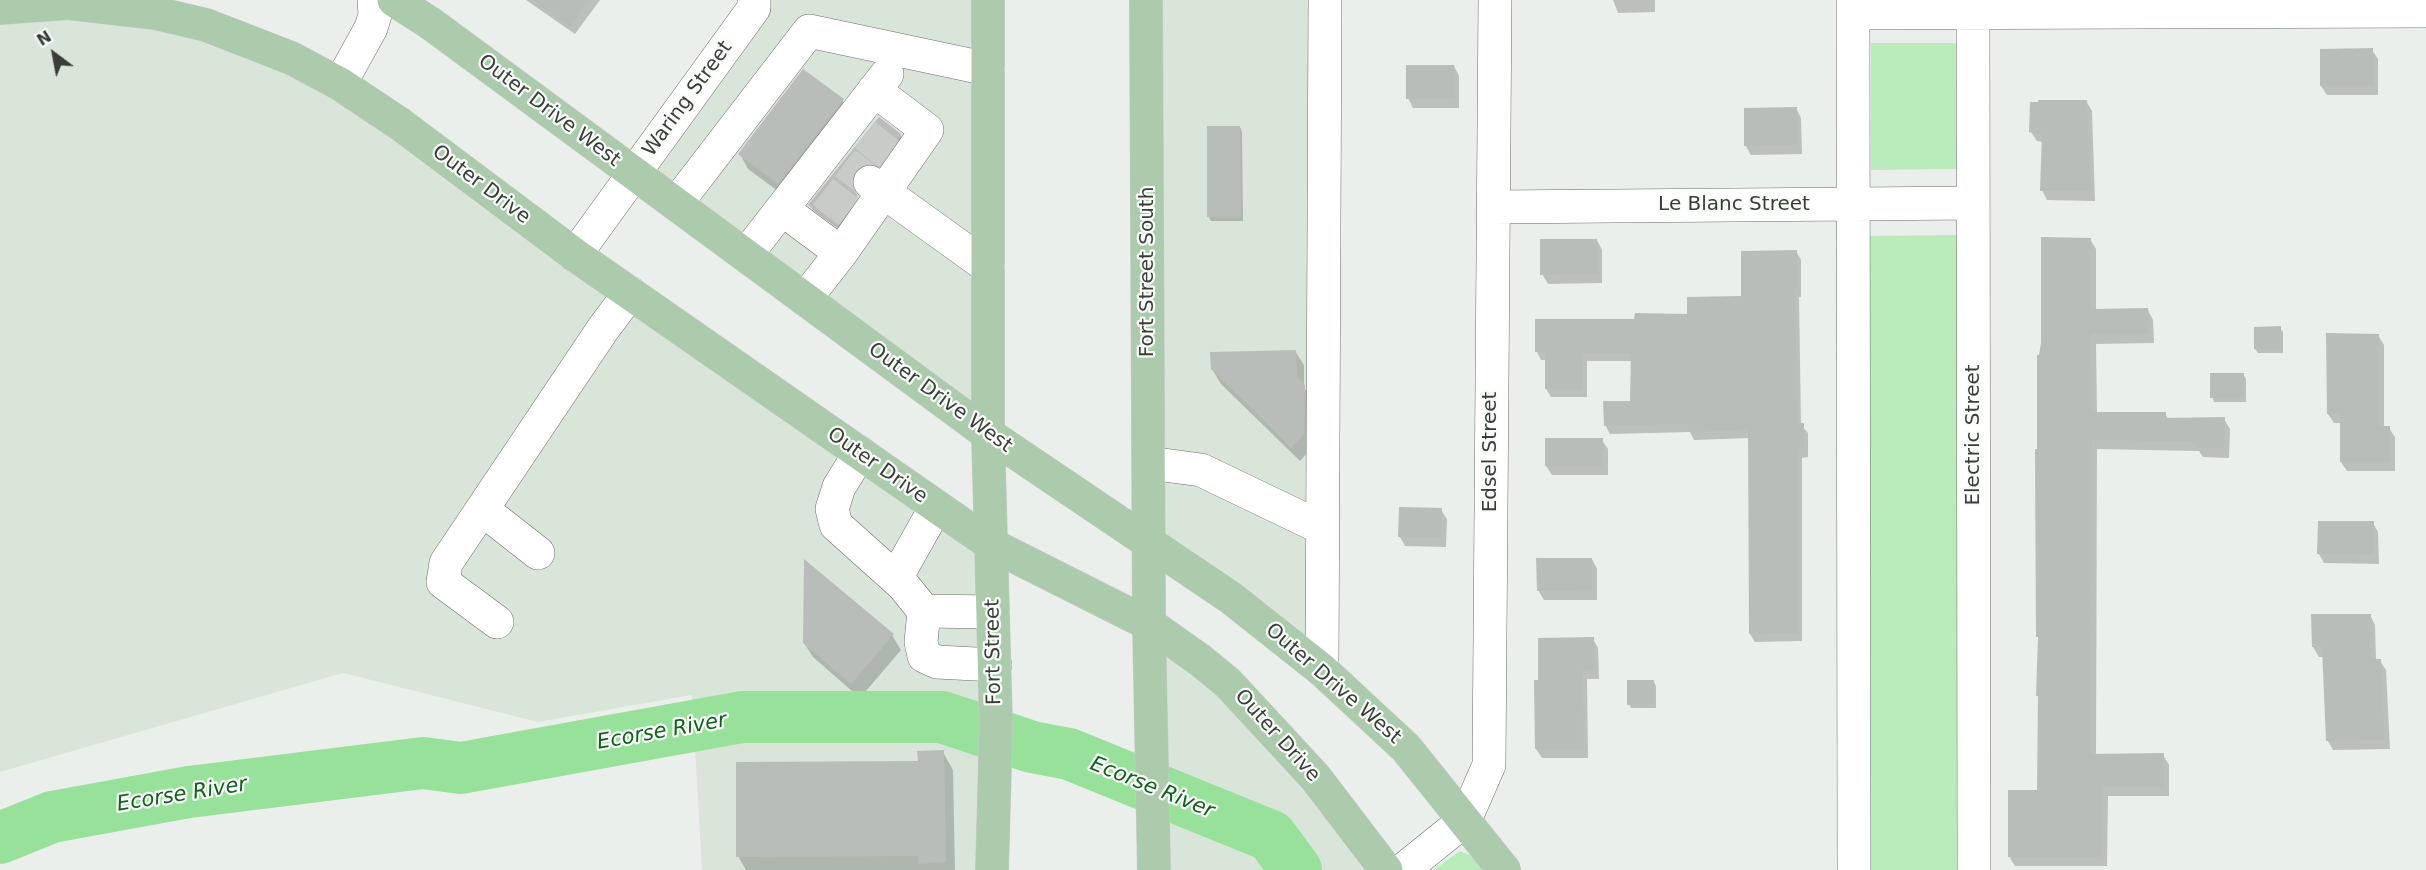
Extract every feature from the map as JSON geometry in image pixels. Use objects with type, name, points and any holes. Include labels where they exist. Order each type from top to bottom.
[{"type":"main road","name":"Outer Drive West","points":[[394,0],[430,23],[988,434],[1231,598],[1322,670],[1406,748],[1504,870]]},
{"type":"main road","points":[[988,0],[988,434]]},
{"type":"main road","name":"Fort Street South","points":[[1146,0],[1150,543]]},
{"type":"main road","name":"Outer Drive","points":[[0,8],[68,3],[115,7],[175,18],[206,25],[291,58],[340,84],[400,124],[575,255],[992,545],[1149,624],[1200,660],[1228,683],[1315,777],[1386,870]]},
{"type":"main road","name":"Fort Street","points":[[988,434],[995,665],[992,870]]},
{"type":"main road","points":[[1150,543],[1149,624],[1154,858]]},
{"type":"street","points":[[340,84],[371,28],[375,15],[374,0]]},
{"type":"street","name":"Waring Street","points":[[575,255],[754,8],[754,0]]},
{"type":"street","points":[[1322,670],[1324,0]]},
{"type":"street","name":"Edsel Street","points":[[1403,870],[1465,820],[1489,765],[1495,0]]},
{"type":"street","points":[[1854,870],[1853,7],[2426,11]]},
{"type":"street","name":"Electric Street","points":[[1973,7],[1974,870]]},
{"type":"street","points":[[676,204],[809,31],[988,69]]},
{"type":"street","points":[[746,255],[783,209],[814,186],[857,129],[874,90],[904,51]]},
{"type":"street","points":[[805,299],[841,253],[855,217],[896,160],[927,130],[874,90]]},
{"type":"street","points":[[876,188],[988,267]]},
{"type":"street","name":"Le Blanc Street","points":[[1494,207],[1973,203]]},
{"type":"street","points":[[783,209],[841,253]]},
{"type":"street","points":[[496,622],[443,582],[446,563],[590,348],[630,293]]},
{"type":"street","points":[[860,453],[839,488],[832,509],[836,525],[896,578],[924,611],[921,642],[924,656],[937,662],[995,665]]},
{"type":"street","points":[[1149,463],[1201,470],[1322,528]]},
{"type":"street","points":[[896,578],[936,507]]},
{"type":"street","points":[[483,510],[538,553]]},
{"type":"street","points":[[924,611],[993,612]]},
{"type":"shaded area","points":[[754,0],[988,0],[988,434],[634,174]]},
{"type":"shaded area","points":[[1146,0],[1325,0],[1322,670],[1150,543]]},
{"type":"shaded area","points":[[68,3],[291,58],[992,545],[992,870],[702,870],[692,695],[538,722],[343,673],[0,772],[0,8]]},
{"type":"shaded area","points":[[1149,624],[1386,870],[1154,870]]},
{"type":"green space","points":[[1871,43],[1957,43],[1958,169],[1871,170]]},
{"type":"green space","points":[[1957,235],[1957,870],[1868,870],[1866,236]]},
{"type":"green space","points":[[1460,851],[1474,857],[1484,870],[1433,870]]},
{"type":"building","points":[[533,0],[590,0],[570,27]]},
{"type":"building","points":[[2373,48],[2373,86],[2320,86],[2320,49]]},
{"type":"building","points":[[1406,65],[1454,65],[1455,99],[1406,99]]},
{"type":"building","points":[[803,69],[844,99],[778,184],[738,154]]},
{"type":"building","points":[[2038,100],[2087,100],[2091,191],[2040,191],[2042,134],[2029,132],[2030,102],[2038,102]]},
{"type":"building","points":[[1797,107],[1797,145],[1744,146],[1744,108]]},
{"type":"building","points":[[879,117],[901,134],[879,166],[871,163],[863,165],[855,172],[851,181],[858,196],[837,226],[808,205]]},
{"type":"building","points":[[1207,126],[1240,126],[1241,217],[1207,217]]},
{"type":"building","points":[[2041,237],[2091,238],[2091,309],[2148,308],[2149,334],[2091,334],[2092,412],[2166,412],[2166,418],[2225,417],[2224,448],[2196,448],[2196,442],[2092,440],[2091,754],[2164,753],[2164,787],[2103,787],[2102,857],[2008,857],[2008,790],[2037,790],[2038,637],[2036,637],[2035,449],[2037,449],[2037,355],[2039,355],[2041,343]]},
{"type":"building","points":[[1540,239],[1597,239],[1598,274],[1540,275]]},
{"type":"building","points":[[1797,250],[1797,289],[1795,289],[1797,415],[1798,423],[1804,423],[1804,448],[1798,450],[1798,633],[1749,634],[1748,430],[1688,432],[1688,424],[1604,426],[1603,401],[1630,401],[1631,353],[1583,353],[1583,389],[1545,389],[1545,352],[1535,352],[1535,319],[1634,319],[1635,313],[1687,314],[1687,297],[1741,296],[1741,251]]},
{"type":"building","points":[[2281,326],[2281,349],[2254,349],[2254,327]]},
{"type":"building","points":[[2326,333],[2379,334],[2379,426],[2390,426],[2390,462],[2340,462],[2340,414],[2327,414]]},
{"type":"building","points":[[1296,350],[1297,377],[1305,385],[1304,434],[1291,448],[1211,369],[1210,352]]},
{"type":"building","points":[[2210,373],[2244,373],[2244,398],[2210,398]]},
{"type":"building","points":[[1545,438],[1603,438],[1603,466],[1545,466]]},
{"type":"building","points":[[1399,507],[1442,508],[1441,538],[1398,537]]},
{"type":"building","points":[[2318,521],[2374,521],[2374,555],[2317,554]]},
{"type":"building","points":[[1536,558],[1592,558],[1592,590],[1537,591]]},
{"type":"building","points":[[804,559],[894,634],[851,684],[803,643]]},
{"type":"building","points":[[2311,614],[2371,614],[2371,659],[2381,659],[2385,740],[2326,741],[2322,647],[2312,647]]},
{"type":"building","points":[[1594,637],[1594,670],[1583,670],[1584,749],[1535,749],[1534,680],[1538,680],[1538,638]]},
{"type":"building","points":[[1627,680],[1654,680],[1655,704],[1627,705]]},
{"type":"building","points":[[944,750],[946,862],[918,864],[919,856],[736,857],[736,762],[918,761],[917,751]]},
{"type":"waterway","name":"Ecorse River","points":[[0,838],[52,817],[189,792],[423,763],[461,768],[742,717],[942,717],[1032,747],[1069,754],[1271,836],[1296,870]]},
{"type":"tunnel","points":[[865,135],[890,155]]},
{"type":"tunnel","points":[[845,163],[870,182]]},
{"type":"tunnel","points":[[823,192],[849,212]]}]
